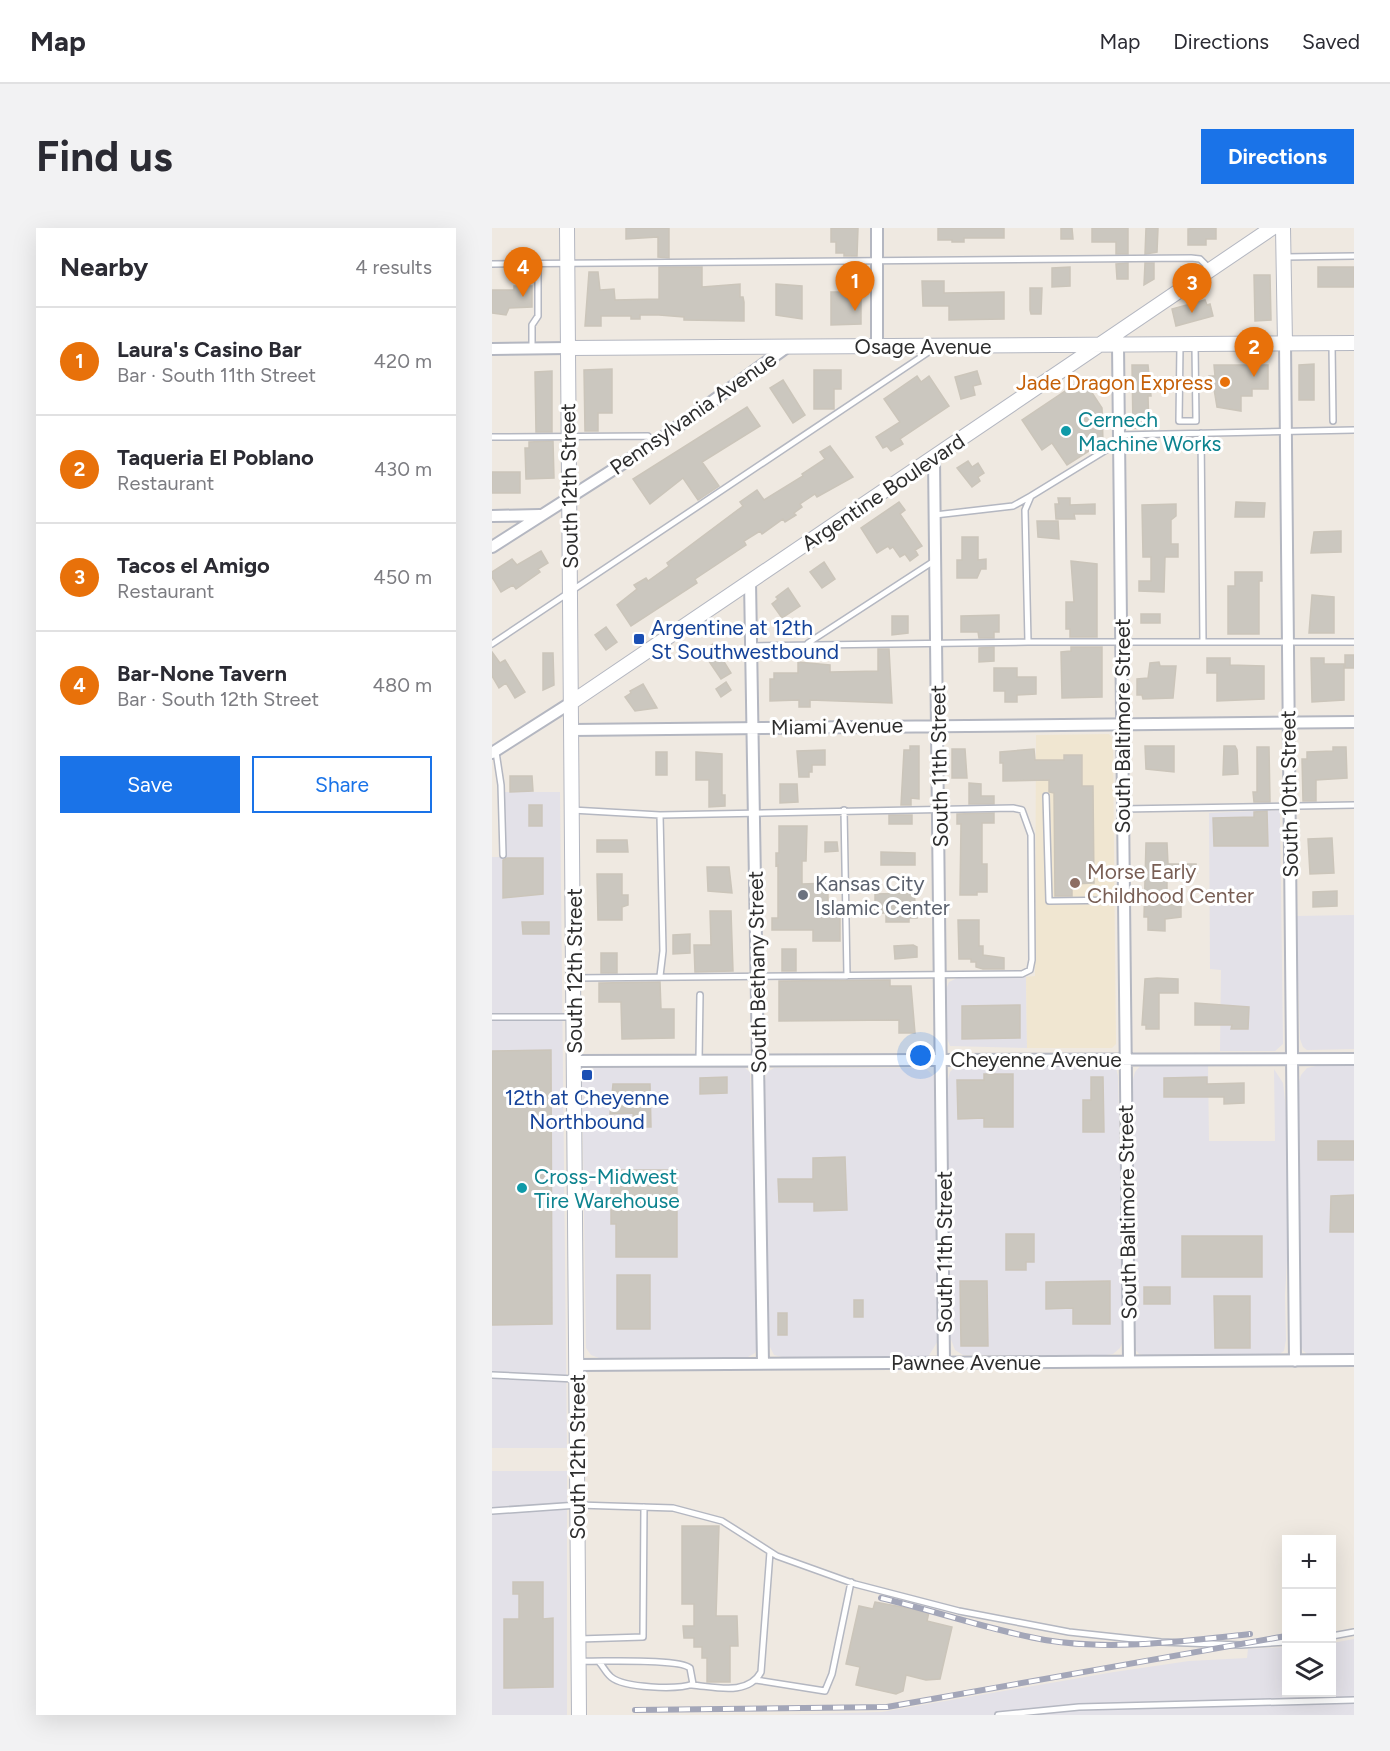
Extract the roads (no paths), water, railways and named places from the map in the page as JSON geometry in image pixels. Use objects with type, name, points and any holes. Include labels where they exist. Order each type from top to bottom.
[{"type":"street","name":"South 12th Street","points":[[567,228],[579,1715]]},
{"type":"street","points":[[877,228],[877,346]]},
{"type":"street","name":"Argentine Boulevard","points":[[494,751],[572,702],[934,459],[1098,344],[1211,271],[1272,228]]},
{"type":"street","name":"South 10th Street","points":[[1282,228],[1295,1361]]},
{"type":"street","name":"Osage Avenue","points":[[492,349],[1354,343]]},
{"type":"street","name":"South Baltimore Street","points":[[1118,345],[1129,1360]]},
{"type":"street","name":"Pennsylvania Avenue","points":[[540,515],[569,499],[655,443],[788,347]]},
{"type":"street","name":"South 11th Street","points":[[934,459],[940,809],[944,1362]]},
{"type":"street","points":[[492,516],[540,515]]},
{"type":"street","points":[[492,547],[540,515]]},
{"type":"street","name":"South Bethany Street","points":[[750,581],[762,1363]]},
{"type":"street","name":"Miami Avenue","points":[[572,730],[1354,722]]},
{"type":"street","name":"Cheyenne Avenue","points":[[574,1061],[1354,1059]]},
{"type":"street","name":"Pawnee Avenue","points":[[577,1372],[762,1363],[1354,1360]]},
{"type":"lane","points":[[1283,257],[1354,256]]},
{"type":"lane","points":[[492,264],[1191,258],[1200,259],[1211,271]]},
{"type":"lane","points":[[532,349],[532,325],[538,316],[538,264]]},
{"type":"lane","points":[[1332,343],[1333,421]]},
{"type":"lane","points":[[1180,344],[1179,421],[1196,421],[1195,344]]},
{"type":"lane","points":[[492,644],[570,594],[937,346]]},
{"type":"lane","points":[[935,515],[1013,506],[1119,439],[1201,433],[1354,430]]},
{"type":"lane","points":[[1201,433],[1203,642]]},
{"type":"lane","points":[[492,437],[648,436],[655,443]]},
{"type":"lane","points":[[1028,642],[1025,510],[1031,496]]},
{"type":"lane","points":[[1013,506],[1025,510]]},
{"type":"lane","points":[[807,644],[936,560]]},
{"type":"lane","points":[[750,646],[1028,642],[1354,642]]},
{"type":"lane","points":[[494,751],[501,785],[502,855]]},
{"type":"lane","points":[[1046,796],[1049,901],[1123,900]]},
{"type":"lane","points":[[1122,809],[1354,805]]},
{"type":"lane","points":[[572,810],[660,815],[754,811],[1013,808],[1022,810],[1031,836],[1030,970],[1022,974],[574,978]]},
{"type":"lane","points":[[844,810],[847,976]]},
{"type":"lane","points":[[660,815],[663,951],[660,976]]},
{"type":"lane","points":[[699,1060],[700,995]]},
{"type":"lane","points":[[492,1017],[574,1017]]},
{"type":"lane","points":[[492,1375],[577,1372]]},
{"type":"lane","points":[[492,1511],[578,1505],[674,1508],[722,1521],[770,1552],[851,1582],[959,1611],[1069,1632],[1197,1644],[1282,1642]]},
{"type":"lane","points":[[578,1639],[643,1637],[644,1507]]},
{"type":"lane","points":[[599,1662],[611,1677],[625,1684],[744,1688],[756,1680],[761,1672],[770,1552]]},
{"type":"lane","points":[[756,1680],[825,1691],[832,1674],[851,1582]]},
{"type":"lane","points":[[1336,1635],[1354,1632]]},
{"type":"lane","points":[[578,1661],[682,1663],[691,1671],[692,1685]]},
{"type":"lane","points":[[998,1715],[1079,1707],[1354,1700]]},
{"type":"railway","points":[[881,1598],[1004,1631],[1070,1643],[1148,1644],[1250,1634]]},
{"type":"railway","points":[[635,1710],[887,1707],[1282,1637]]},
{"type":"place","name":"Bar-None Tavern","points":[[523,297]]},
{"type":"place","name":"Laura's Casino Bar","points":[[855,311]]},
{"type":"place","name":"Tacos el Amigo","points":[[1192,313]]},
{"type":"place","name":"Taqueria El Poblano","points":[[1254,377]]},
{"type":"place","name":"Jade Dragon Express","points":[[1225,382]]},
{"type":"place","name":"Cernech Machine Works","points":[[1066,431]]},
{"type":"place","name":"Argentine at 12th St Southwestbound","points":[[639,639]]},
{"type":"place","name":"Morse Early Childhood Center","points":[[1075,883]]},
{"type":"place","name":"Kansas City Islamic Center","points":[[803,895]]},
{"type":"place","name":"12th at Cheyenne Northbound","points":[[587,1075]]},
{"type":"place","name":"Cross-Midwest Tire Warehouse","points":[[522,1188]]}]
